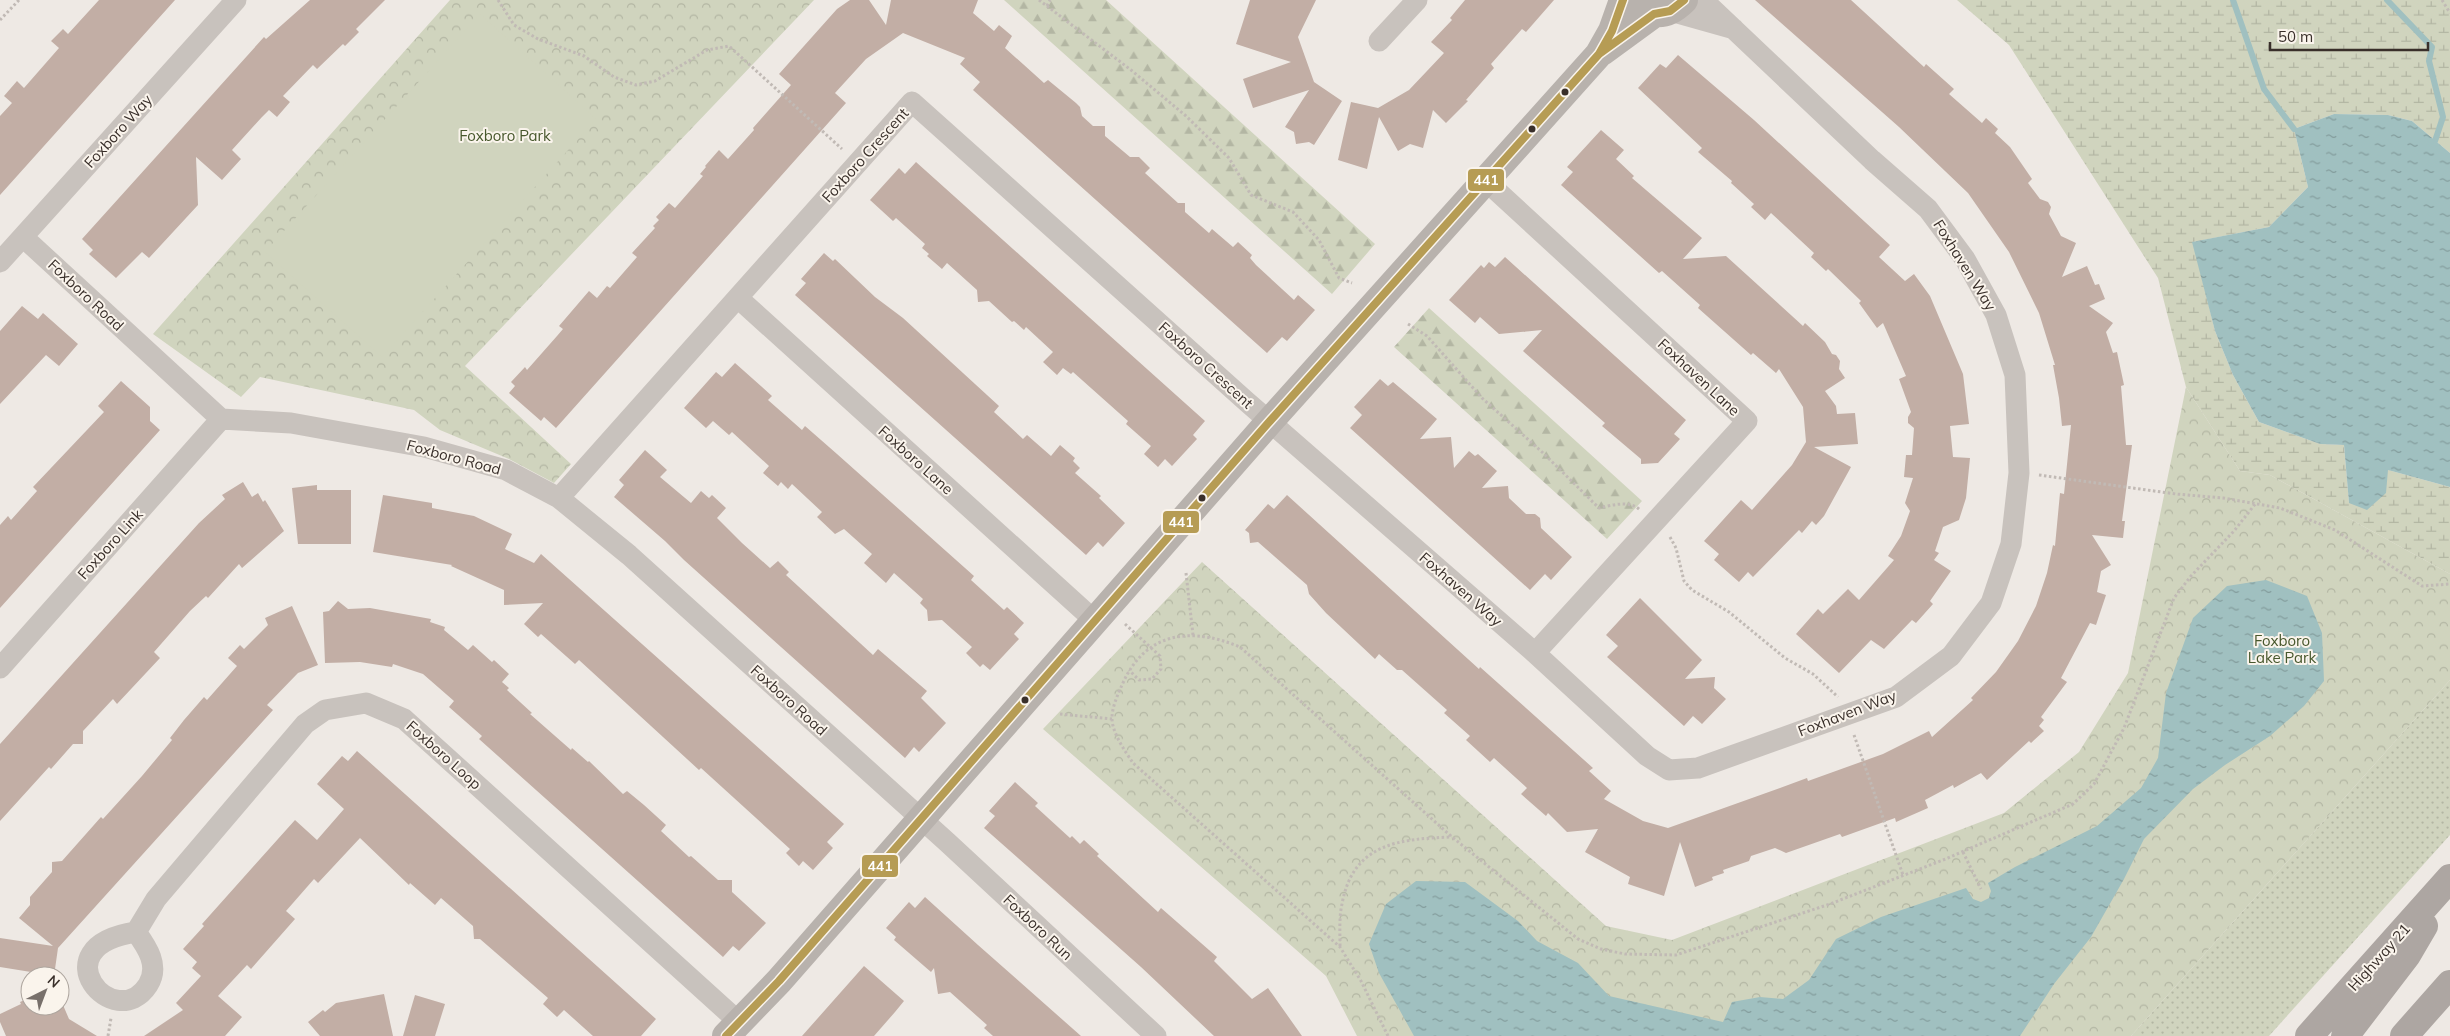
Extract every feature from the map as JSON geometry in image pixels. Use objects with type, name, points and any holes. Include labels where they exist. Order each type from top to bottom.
[{"type":"main road","name":"Highway 21","points":[[2308,1036],[2450,878]]},
{"type":"main road","points":[[2346,1036],[2406,955],[2450,884]]},
{"type":"main road","points":[[2404,1036],[2450,984]]},
{"type":"street","name":"Foxboro Way","points":[[0,262],[236,0]]},
{"type":"street","points":[[1379,41],[1417,0]]},
{"type":"street","points":[[1599,54],[1612,31],[1623,0]]},
{"type":"street","name":"Foxhaven Way","points":[[1270,421],[1535,654],[1647,756],[1669,770],[1698,768],[1847,716],[1896,696],[1951,656],[1991,603],[2011,544],[2019,473],[2015,375],[1996,315],[1965,260],[1928,209],[1872,160],[1704,0]]},
{"type":"street","points":[[733,1030],[1270,421],[1599,54],[1660,6]]},
{"type":"street","name":"Foxhaven Way","points":[[1660,6],[1736,30]]},
{"type":"street","name":"Foxboro Crescent","points":[[560,498],[912,102],[1270,421]]},
{"type":"street","name":"Foxhaven Lane","points":[[1486,181],[1747,421],[1535,654]]},
{"type":"street","name":"Foxboro Road","points":[[23,237],[221,419],[291,423],[424,447],[506,470],[560,498],[629,555],[920,818]]},
{"type":"street","name":"Foxboro Lane","points":[[738,298],[1095,621]]},
{"type":"street","name":"Foxboro Link","points":[[0,668],[221,419]]},
{"type":"street","name":"Foxboro Loop","points":[[136,932],[156,899],[305,724],[325,710],[366,702],[404,719],[733,1030]]},
{"type":"street","name":"Foxboro Run","points":[[920,818],[1156,1036]]},
{"type":"path","points":[[0,20],[19,0]]},
{"type":"path","points":[[498,0],[514,25],[538,39],[584,56],[614,77],[636,85],[655,81],[706,50],[729,46],[846,152]]},
{"type":"path","points":[[1038,0],[1124,64],[1186,116],[1230,158],[1250,195],[1293,212],[1319,240],[1339,278],[1352,283]]},
{"type":"path","points":[[1047,6],[1050,0]]},
{"type":"path","points":[[2442,0],[2450,13]]},
{"type":"path","points":[[1408,324],[1427,336],[1482,398],[1542,452],[1599,508],[1618,504],[1636,506],[1641,510]]},
{"type":"path","points":[[2019,473],[2256,503],[2290,511],[2335,530],[2422,586],[2450,584]]},
{"type":"path","points":[[1388,1036],[1361,981],[1340,947],[1133,763],[1121,743],[1112,718],[1118,695],[1128,670],[1150,646],[1169,639],[1193,636],[1219,638],[1240,647],[1452,837],[1578,939],[1601,949],[1625,954],[1676,955],[1830,904],[1963,852],[2073,804],[2094,784],[2124,728],[2174,598],[2191,576],[2234,531],[2256,503]]},
{"type":"path","points":[[1666,532],[1676,548],[1684,581],[1692,590],[1729,612],[1784,658],[1813,674],[1832,689],[1842,702]]},
{"type":"path","points":[[1186,573],[1193,636]]},
{"type":"path","points":[[1128,670],[1139,680],[1152,679],[1161,669],[1160,656],[1150,646]]},
{"type":"path","points":[[1060,714],[1112,718]]},
{"type":"path","points":[[1854,735],[1903,875]]},
{"type":"path","points":[[1340,947],[1341,906],[1345,889],[1356,867],[1372,852],[1390,843],[1411,838],[1452,837]]},
{"type":"path","points":[[1963,852],[1981,889]]},
{"type":"green space","name":"Foxboro Park","points":[[450,0],[814,0],[465,366],[571,464],[554,483],[509,459],[440,430],[414,410],[260,377],[241,397],[153,334]]},
{"type":"green space","points":[[1004,0],[1106,0],[1375,244],[1332,294]]},
{"type":"green space","points":[[1957,0],[2450,0],[2450,153],[2412,121],[2388,115],[2334,114],[2294,129],[2308,187],[2269,227],[2193,242],[2215,331],[2233,375],[2259,422],[2320,444],[2344,445],[2349,503],[2388,470],[2450,487],[2450,574],[2270,475],[2240,471],[2186,387],[2158,278],[2009,45]]},
{"type":"green space","points":[[480,14],[596,119],[382,357],[265,252]]},
{"type":"green space","points":[[1429,308],[1642,501],[1607,539],[1394,347]]},
{"type":"green space","name":"Foxboro Lake Park","points":[[2186,387],[2240,471],[2270,475],[2450,574],[2450,680],[2131,1036],[1357,1036],[1326,976],[1043,729],[1202,562],[1606,926],[1672,940],[2004,813],[2079,752],[2128,673]]},
{"type":"green space","points":[[2450,680],[2450,835],[2269,1036],[2131,1036]]},
{"type":"water","points":[[2334,114],[2388,115],[2412,121],[2450,153],[2450,487],[2388,470],[2386,493],[2367,510],[2349,503],[2344,445],[2320,444],[2259,422],[2233,375],[2215,331],[2192,242],[2269,227],[2308,187],[2294,129]]},
{"type":"water","points":[[2266,580],[2307,596],[2322,633],[2324,681],[2304,706],[2270,736],[2225,765],[2193,789],[2144,839],[2091,937],[2054,984],[2020,1036],[1414,1036],[1379,973],[1369,944],[1386,904],[1416,881],[1465,882],[1518,921],[1537,941],[1578,963],[1609,996],[1723,1022],[1732,1002],[1760,997],[1783,999],[1809,980],[1836,939],[1881,917],[1966,888],[1973,899],[1981,902],[1989,898],[1991,891],[1988,883],[2015,867],[2097,826],[2141,788],[2158,758],[2166,693],[2193,618],[2227,586]]},
{"type":"building","points":[[99,0],[175,0],[0,195],[0,116],[12,103],[4,96],[17,81],[24,88],[59,48],[51,41],[63,29],[68,34]]},
{"type":"building","points":[[310,0],[385,0],[356,29],[359,32],[345,46],[343,44],[317,69],[313,65],[283,96],[290,102],[277,117],[269,110],[232,150],[241,159],[222,180],[196,157],[198,205],[149,258],[142,252],[116,278],[89,254],[93,250],[82,239],[264,37],[266,39]]},
{"type":"building","points":[[850,0],[869,0],[886,25],[891,0],[978,0],[973,13],[994,31],[999,25],[1012,36],[1005,48],[1044,83],[1048,80],[1076,103],[1080,107],[1082,116],[1093,126],[1105,126],[1105,136],[1130,157],[1139,157],[1150,168],[1145,173],[1178,203],[1185,203],[1185,212],[1209,233],[1212,229],[1233,247],[1238,242],[1252,255],[1250,258],[1256,265],[1294,300],[1298,295],[1315,310],[1287,341],[1282,337],[1267,353],[973,90],[980,82],[960,64],[965,58],[903,33],[866,59],[835,93],[846,103],[556,428],[544,417],[541,421],[509,393],[515,386],[511,382],[525,367],[527,370],[563,329],[559,326],[589,291],[597,298],[607,286],[610,288],[637,257],[632,253],[655,228],[653,226],[659,220],[656,217],[669,203],[675,208],[703,176],[700,174],[719,150],[728,159],[754,130],[753,128],[791,85],[779,74],[837,9]]},
{"type":"building","points":[[1250,0],[1316,0],[1298,37],[1314,82],[1342,101],[1314,145],[1309,142],[1296,144],[1294,132],[1285,127],[1309,90],[1253,108],[1243,79],[1291,62],[1236,44]]},
{"type":"building","points":[[1465,0],[1554,0],[1526,32],[1522,29],[1491,64],[1494,68],[1466,100],[1468,101],[1446,123],[1433,110],[1423,148],[1410,144],[1398,151],[1379,117],[1367,169],[1338,160],[1351,102],[1378,108],[1409,90],[1444,53],[1431,42],[1452,20],[1450,18]]},
{"type":"building","points":[[1755,0],[1851,0],[1924,67],[1926,64],[1954,89],[1949,94],[1982,123],[1986,118],[1998,129],[1995,133],[2010,147],[2032,179],[2028,183],[2040,199],[2048,202],[2051,207],[2049,214],[2061,236],[2076,243],[2062,277],[2087,266],[2095,285],[2099,284],[2105,299],[2089,306],[2113,323],[2106,332],[2113,353],[2117,352],[2124,385],[2121,386],[2126,445],[2132,445],[2122,521],[2125,521],[2123,538],[2092,535],[2111,565],[2101,571],[2097,592],[2106,595],[2096,625],[2090,623],[2061,678],[2067,682],[2041,717],[2044,720],[2039,726],[2044,731],[2031,743],[2029,741],[1987,780],[1981,773],[1954,788],[1953,785],[1925,800],[1928,808],[1896,822],[1895,818],[1842,837],[1840,834],[1786,853],[1775,848],[1751,856],[1749,861],[1723,870],[1724,873],[1712,877],[1713,880],[1695,887],[1680,842],[1664,896],[1628,884],[1630,877],[1585,852],[1598,829],[1567,832],[1548,813],[1546,816],[1521,794],[1527,788],[1494,758],[1490,762],[1466,740],[1470,736],[1444,713],[1447,710],[1402,670],[1397,670],[1379,654],[1375,659],[1326,613],[1309,594],[1307,585],[1258,542],[1250,543],[1249,533],[1245,530],[1268,504],[1274,509],[1287,495],[1479,669],[1480,667],[1593,768],[1589,771],[1611,791],[1604,799],[1643,821],[1668,828],[1807,778],[1808,781],[1883,754],[1929,731],[1932,737],[1973,700],[1971,698],[1996,672],[2018,641],[2036,606],[2047,573],[2053,545],[2055,546],[2060,493],[2064,494],[2071,425],[2062,426],[2053,365],[2055,365],[2039,313],[2009,252],[1968,193],[1899,127]]},
{"type":"building","points":[[1678,55],[1754,120],[1890,245],[1879,257],[1905,281],[1914,274],[1930,296],[1963,374],[1969,424],[1950,426],[1953,457],[1970,458],[1966,498],[1959,520],[1943,527],[1935,551],[1939,553],[1934,560],[1951,571],[1930,601],[1933,604],[1916,623],[1912,620],[1884,649],[1871,640],[1839,673],[1796,634],[1818,609],[1823,614],[1848,589],[1859,600],[1894,560],[1888,556],[1901,536],[1910,511],[1905,503],[1913,478],[1904,477],[1906,455],[1912,455],[1914,428],[1908,423],[1908,417],[1911,412],[1899,379],[1906,376],[1883,323],[1877,328],[1859,303],[1861,301],[1828,269],[1826,271],[1811,257],[1814,253],[1771,213],[1765,220],[1751,207],[1754,204],[1731,183],[1732,181],[1698,152],[1702,148],[1638,88],[1660,64],[1666,68]]},
{"type":"building","points":[[1601,130],[1624,150],[1616,159],[1634,176],[1632,178],[1702,238],[1683,259],[1726,256],[1803,326],[1805,323],[1825,342],[1832,354],[1836,355],[1840,361],[1839,369],[1845,378],[1825,391],[1836,406],[1837,414],[1855,413],[1858,444],[1814,447],[1851,467],[1824,516],[1816,525],[1812,521],[1802,533],[1799,530],[1753,577],[1748,572],[1739,582],[1714,560],[1719,554],[1704,541],[1741,500],[1752,510],[1792,465],[1806,442],[1803,407],[1779,369],[1776,373],[1753,353],[1751,355],[1698,308],[1700,305],[1662,271],[1659,273],[1561,185],[1573,172],[1567,167]]},
{"type":"building","points":[[916,162],[1205,421],[1193,435],[1197,439],[1172,466],[1165,459],[1158,467],[1144,454],[1151,446],[1126,424],[1128,421],[1073,372],[1071,374],[1063,368],[1057,375],[1043,362],[1053,352],[1026,327],[1024,330],[1014,321],[1012,322],[989,301],[978,302],[977,290],[947,263],[942,269],[927,256],[929,254],[922,248],[925,244],[896,218],[893,221],[870,200],[899,168],[905,174]]},
{"type":"building","points":[[824,253],[833,261],[835,259],[875,297],[903,318],[999,406],[994,412],[1023,439],[1027,435],[1051,456],[1060,445],[1075,458],[1073,461],[1080,468],[1075,473],[1101,496],[1099,498],[1125,523],[1103,547],[1098,542],[1086,555],[795,295],[806,283],[801,279]]},
{"type":"building","points":[[1505,257],[1686,420],[1674,434],[1680,439],[1658,463],[1641,464],[1641,459],[1602,426],[1605,423],[1523,351],[1542,330],[1499,334],[1480,317],[1475,323],[1449,300],[1481,265],[1484,268],[1489,262],[1495,267]]},
{"type":"building","points":[[22,306],[38,319],[43,313],[78,344],[59,366],[46,355],[0,404],[0,331]]},
{"type":"building","points":[[735,363],[772,396],[768,400],[802,430],[805,426],[974,576],[971,580],[1004,610],[1007,607],[1024,623],[1014,634],[1019,639],[990,670],[983,664],[980,667],[966,653],[972,647],[942,620],[928,621],[927,610],[920,603],[923,599],[894,573],[886,583],[864,563],[872,554],[844,529],[835,534],[817,517],[822,512],[792,484],[788,489],[781,482],[778,486],[763,473],[769,466],[732,432],[729,435],[713,421],[706,428],[684,408],[716,372],[722,377]]},
{"type":"building","points":[[1380,379],[1388,386],[1393,382],[1437,419],[1420,439],[1451,437],[1454,468],[1469,451],[1475,456],[1478,454],[1497,471],[1482,488],[1508,486],[1509,498],[1526,514],[1535,514],[1540,518],[1541,528],[1572,557],[1551,580],[1545,574],[1530,590],[1350,428],[1362,415],[1354,407]]},
{"type":"building","points":[[121,381],[150,407],[150,421],[160,430],[0,608],[0,525],[8,516],[11,520],[37,491],[33,487],[104,412],[98,406]]},
{"type":"building","points":[[645,450],[667,470],[660,477],[691,503],[701,491],[709,498],[712,495],[726,508],[717,518],[742,543],[770,568],[778,561],[789,572],[786,575],[873,655],[878,649],[927,691],[921,698],[946,723],[919,752],[914,747],[905,758],[614,497],[624,485],[619,480]]},
{"type":"building","points":[[243,482],[252,497],[258,493],[263,502],[265,500],[284,531],[242,568],[239,564],[208,598],[206,596],[190,611],[154,652],[160,658],[117,704],[113,699],[83,731],[83,744],[73,744],[51,769],[49,767],[0,821],[0,744],[199,523],[225,499],[222,495]]},
{"type":"building","points":[[317,485],[317,490],[351,490],[351,544],[298,544],[292,488]]},
{"type":"building","points":[[383,495],[432,503],[432,508],[474,516],[512,534],[505,549],[534,563],[541,554],[844,824],[827,842],[833,848],[813,870],[803,861],[799,866],[786,853],[790,849],[701,768],[699,770],[579,660],[575,664],[541,634],[538,637],[524,624],[543,603],[504,605],[504,590],[452,565],[373,552]]},
{"type":"building","points":[[1640,598],[1702,660],[1685,679],[1715,677],[1714,688],[1726,699],[1702,724],[1693,716],[1684,726],[1607,657],[1618,646],[1606,635]]},
{"type":"building","points":[[338,601],[348,609],[370,608],[431,619],[430,622],[445,627],[444,630],[468,650],[473,645],[492,662],[494,660],[509,674],[502,682],[509,688],[507,690],[532,713],[530,714],[571,750],[572,748],[589,761],[623,794],[627,791],[644,805],[666,825],[661,831],[689,857],[691,856],[718,880],[732,880],[732,892],[766,923],[739,951],[733,946],[723,957],[479,739],[482,736],[449,707],[454,701],[423,674],[393,664],[392,667],[360,662],[325,663],[323,612],[329,611]]},
{"type":"building","points":[[292,606],[318,665],[298,673],[267,705],[273,710],[58,948],[55,966],[20,966],[20,970],[0,967],[0,938],[53,946],[19,918],[30,905],[30,897],[52,872],[52,862],[62,861],[101,817],[103,819],[142,776],[172,740],[170,738],[184,720],[204,697],[207,700],[237,666],[228,658],[240,645],[244,649],[268,625],[265,618]]},
{"type":"building","points":[[357,751],[656,1019],[641,1036],[593,1036],[564,1010],[557,1017],[543,1004],[548,998],[480,939],[474,939],[473,926],[441,898],[435,905],[410,883],[409,885],[360,838],[318,883],[314,879],[286,911],[295,919],[251,969],[247,965],[218,996],[242,1017],[225,1036],[144,1036],[183,1010],[176,1003],[201,976],[192,968],[197,962],[183,949],[204,926],[202,924],[295,820],[317,840],[344,809],[317,784],[342,756],[348,761]]},
{"type":"building","points":[[1015,782],[1038,803],[1035,806],[1070,838],[1072,836],[1080,844],[1084,840],[1099,854],[1097,856],[1158,912],[1161,908],[1217,957],[1214,961],[1252,999],[1268,988],[1302,1036],[1214,1036],[1141,967],[984,828],[995,816],[989,811]]},
{"type":"building","points":[[925,897],[1081,1036],[993,1036],[984,1028],[987,1025],[950,992],[938,994],[934,968],[931,972],[894,940],[896,937],[886,928],[909,902],[915,908]]},
{"type":"building","points":[[864,966],[904,1001],[874,1036],[802,1036]]},
{"type":"building","points":[[384,994],[393,1036],[320,1036],[308,1022],[323,1010],[325,1012],[336,1003]]},
{"type":"building","points":[[415,995],[445,1004],[435,1036],[403,1036]]},
{"type":"building","points":[[20,1004],[20,1016],[68,1016],[69,1019],[97,1036],[6,1036],[0,1022],[0,1014]]},
{"type":"waterway","points":[[2233,0],[2264,89],[2294,129]]},
{"type":"waterway","points":[[2387,0],[2432,47],[2429,61],[2443,117],[2435,141]]},
{"type":"transit line","name":"441","points":[[726,1036],[779,981],[1270,421],[1599,54],[1612,31],[1623,0]]},
{"type":"transit line","name":"441","points":[[1599,54],[1654,14],[1670,11],[1684,0]]}]
